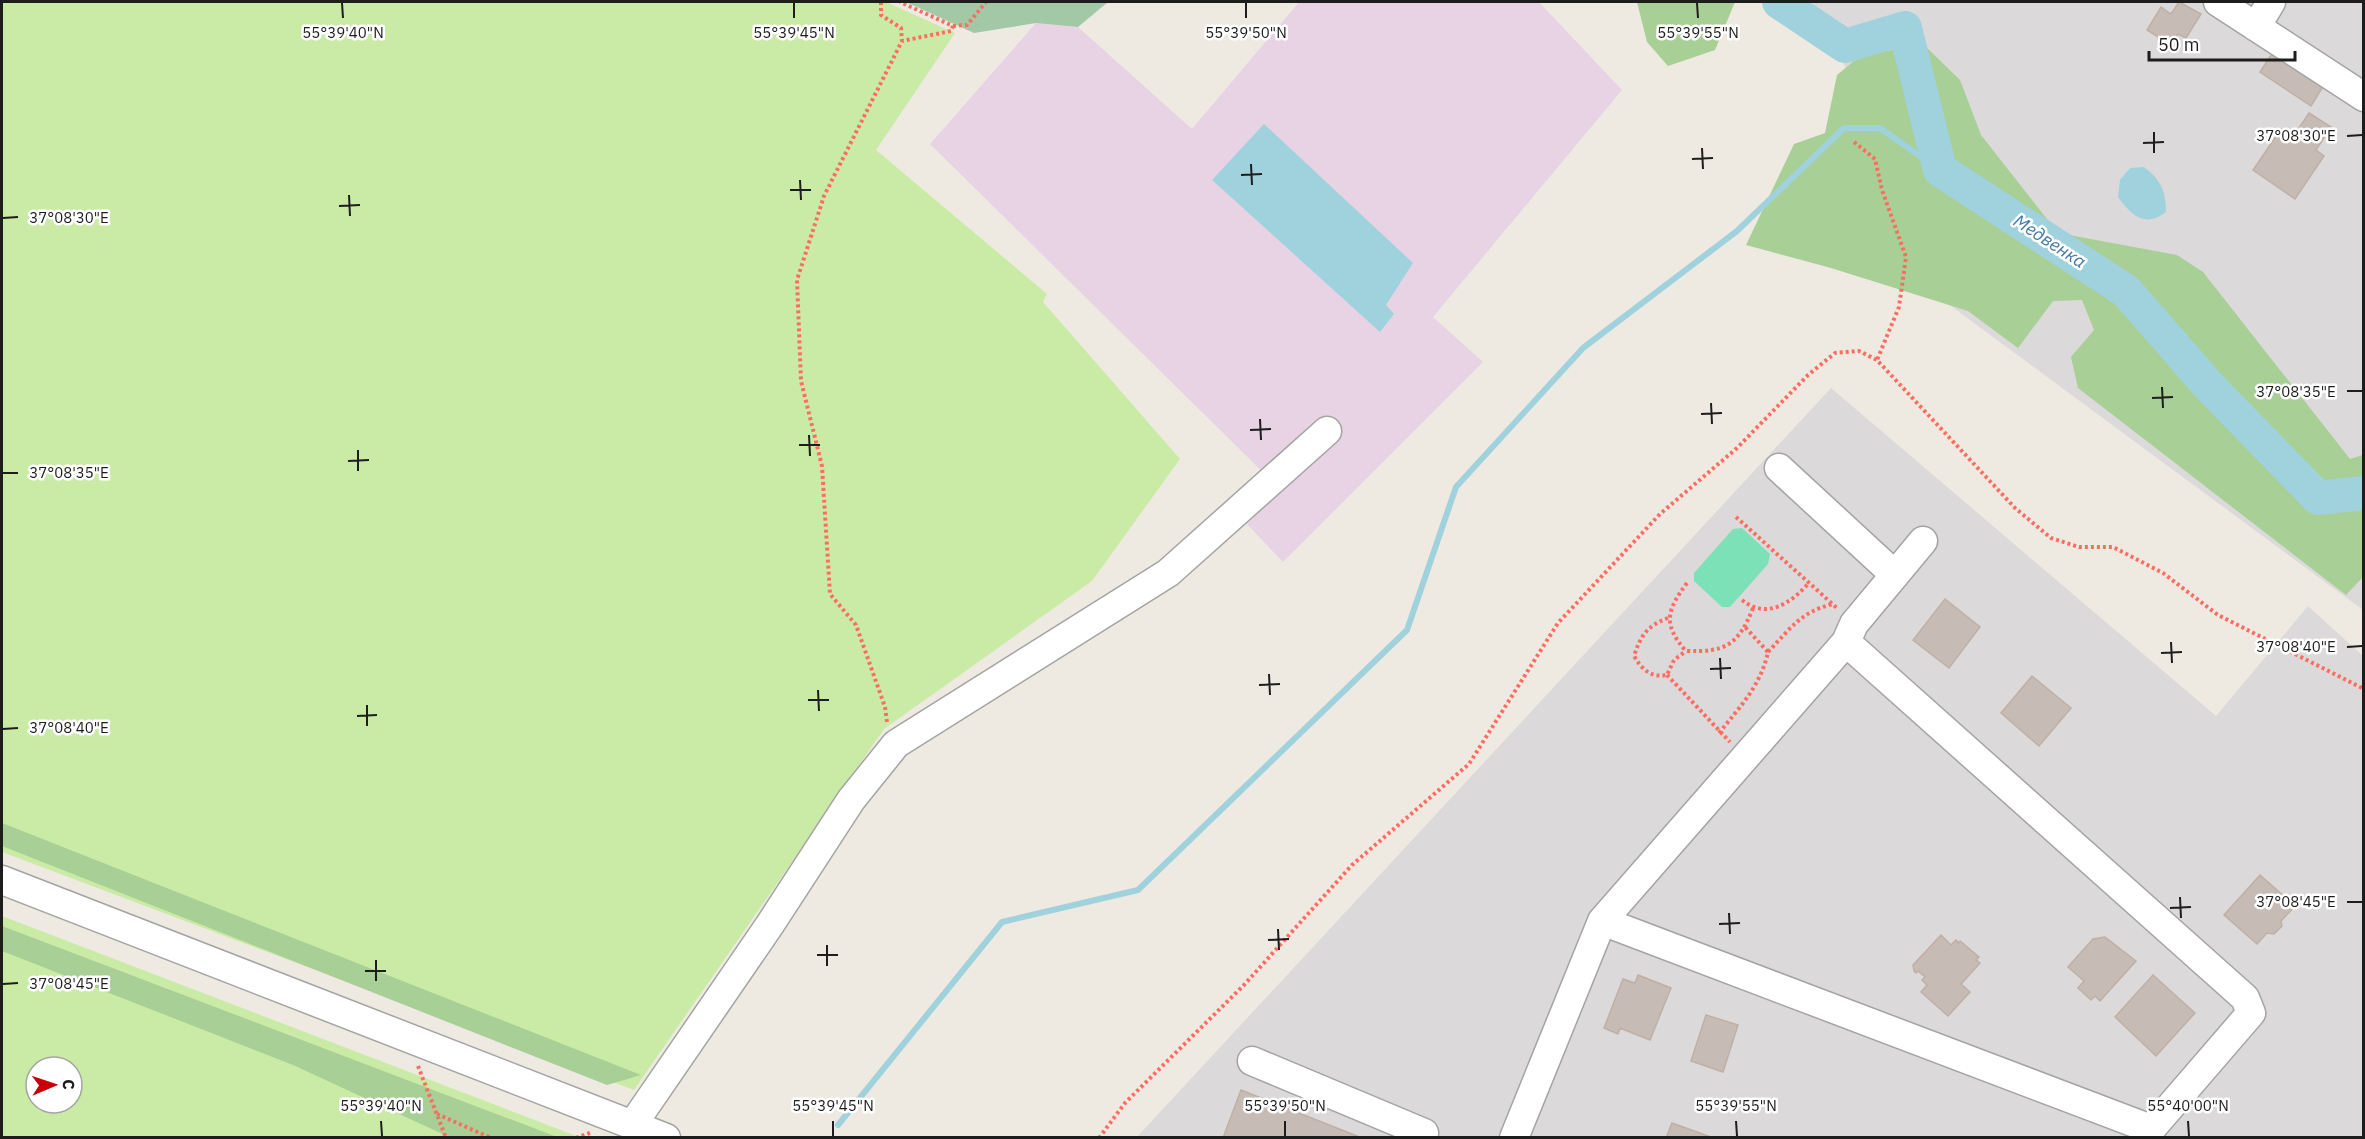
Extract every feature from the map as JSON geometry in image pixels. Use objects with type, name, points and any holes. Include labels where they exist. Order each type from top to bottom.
[{"type":"street","points":[[2218,2],[2364,97]]},
{"type":"street","points":[[2256,27],[2271,2]]},
{"type":"street","points":[[633,1124],[769,926],[851,800],[897,744],[1168,573],[1327,431]]},
{"type":"street","points":[[1779,468],[1895,575]]},
{"type":"street","points":[[1514,1137],[1602,921],[1850,633],[1923,541]]},
{"type":"street","points":[[1602,921],[2149,1133],[2251,1013],[2245,998],[1850,633]]},
{"type":"street","points":[[2,880],[666,1137]]},
{"type":"street","points":[[1252,1061],[1428,1136]]},
{"type":"path","points":[[881,2],[881,15],[901,28],[902,41],[824,196],[797,280],[801,381],[822,466],[830,594],[856,626],[885,707],[887,726],[897,744]]},
{"type":"path","points":[[900,2],[953,26],[967,25],[986,2]]},
{"type":"path","points":[[902,41],[951,31],[953,26]]},
{"type":"path","points":[[1854,142],[1875,159],[1882,190],[1906,257],[1899,307],[1877,360]]},
{"type":"path","points":[[1737,517],[1833,604],[1850,633]]},
{"type":"path","points":[[1686,651],[1676,640],[1668,618],[1673,602],[1687,583]]},
{"type":"path","points":[[1742,600],[1753,608],[1773,609],[1793,600],[1809,583]]},
{"type":"path","points":[[1719,733],[1752,691],[1765,665],[1768,652],[1793,622],[1806,614],[1833,604]]},
{"type":"path","points":[[1667,675],[1674,660],[1686,651],[1724,649],[1740,635],[1753,608]]},
{"type":"path","points":[[1667,675],[1658,677],[1642,670],[1634,656],[1641,635],[1654,624],[1668,618]]},
{"type":"path","points":[[1744,627],[1768,652]]},
{"type":"path","points":[[1667,675],[1719,733],[1746,756]]},
{"type":"path","points":[[1099,1137],[1125,1103],[1244,985],[1352,865],[1417,809]]},
{"type":"path","points":[[407,1037],[446,1137]]},
{"type":"path","points":[[437,1113],[491,1137]]},
{"type":"shaded area","points":[[1299,2],[1539,2],[1622,90],[1433,317],[1483,362],[1283,562],[1247,524],[1281,490],[930,144],[1036,23],[1078,27],[1192,129]]},
{"type":"shaded area","points":[[1812,2],[2363,2],[2363,610],[1928,289],[1880,135]]},
{"type":"shaded area","points":[[1831,388],[2216,716],[2308,606],[2363,656],[2363,1137],[1136,1138]]},
{"type":"green space","points":[[2,2],[886,2],[955,33],[876,150],[1047,294],[1043,302],[1180,459],[1092,581],[884,729],[634,1090],[2,852]]},
{"type":"green space","points":[[906,2],[1108,2],[1078,27],[1036,23],[974,33]]},
{"type":"green space","points":[[1637,2],[1735,2],[1715,50],[1668,66],[1647,42]]},
{"type":"green space","points":[[1924,45],[1960,80],[1981,135],[2058,233],[2177,255],[2203,272],[2350,459],[2363,455],[2363,577],[2346,595],[2078,388],[2071,357],[2094,330],[2082,300],[2053,301],[2018,348],[1968,311],[1831,268],[1746,245],[1794,144],[1825,133],[1837,75],[1861,55]]},
{"type":"green space","points":[[1742,528],[1770,554],[1768,564],[1730,607],[1722,607],[1694,581],[1694,573],[1733,529]]},
{"type":"green space","points":[[2,823],[641,1075],[607,1085],[2,846]]},
{"type":"green space","points":[[2,916],[579,1137],[2,1137]]},
{"type":"green space","points":[[2,926],[557,1137],[449,1137],[293,1065],[2,951]]},
{"type":"water","points":[[1264,124],[1413,263],[1386,305],[1394,314],[1380,332],[1212,180]]},
{"type":"water","points":[[2144,167],[2158,181],[2165,198],[2166,212],[2152,219],[2139,218],[2128,210],[2118,197],[2120,180],[2130,168]]},
{"type":"building","points":[[2179,2],[2201,14],[2186,38],[2178,34],[2171,45],[2147,30],[2161,7],[2171,14]]},
{"type":"building","points":[[2273,52],[2324,85],[2311,106],[2260,72]]},
{"type":"building","points":[[2309,113],[2331,127],[2316,150],[2324,156],[2295,199],[2253,170],[2281,129],[2293,137]]},
{"type":"building","points":[[1945,599],[1980,627],[1949,668],[1913,640]]},
{"type":"building","points":[[2032,676],[2071,708],[2039,746],[2001,713]]},
{"type":"building","points":[[2260,875],[2295,906],[2281,921],[2282,926],[2274,934],[2267,933],[2257,944],[2224,915]]},
{"type":"building","points":[[1941,935],[1951,945],[1956,940],[1958,943],[1960,941],[1979,957],[1976,960],[1980,963],[1961,984],[1970,992],[1948,1016],[1921,992],[1927,985],[1922,980],[1925,977],[1918,971],[1916,973],[1914,971],[1913,965]]},
{"type":"building","points":[[2105,937],[2136,961],[2100,1001],[2095,996],[2091,1000],[2078,988],[2084,981],[2068,967],[2093,939]]},
{"type":"building","points":[[1638,975],[1671,988],[1650,1040],[1620,1028],[1618,1034],[1604,1028],[1623,979],[1635,983]]},
{"type":"building","points":[[2153,975],[2195,1013],[2156,1056],[2115,1017]]},
{"type":"building","points":[[1706,1015],[1738,1025],[1723,1072],[1691,1061]]},
{"type":"building","points":[[1241,1090],[1362,1138],[1223,1138]]},
{"type":"building","points":[[1672,1123],[1711,1137],[1711,1138],[1666,1138]]},
{"type":"waterway","name":"Медвенка","points":[[1779,2],[1845,46],[1905,28],[1940,170],[2126,291],[2209,386],[2318,498],[2364,493]]},
{"type":"waterway","points":[[838,1125],[1002,922],[1138,890],[1407,630],[1456,487],[1583,348],[1737,231],[1844,128],[1880,128],[1940,170]]}]
